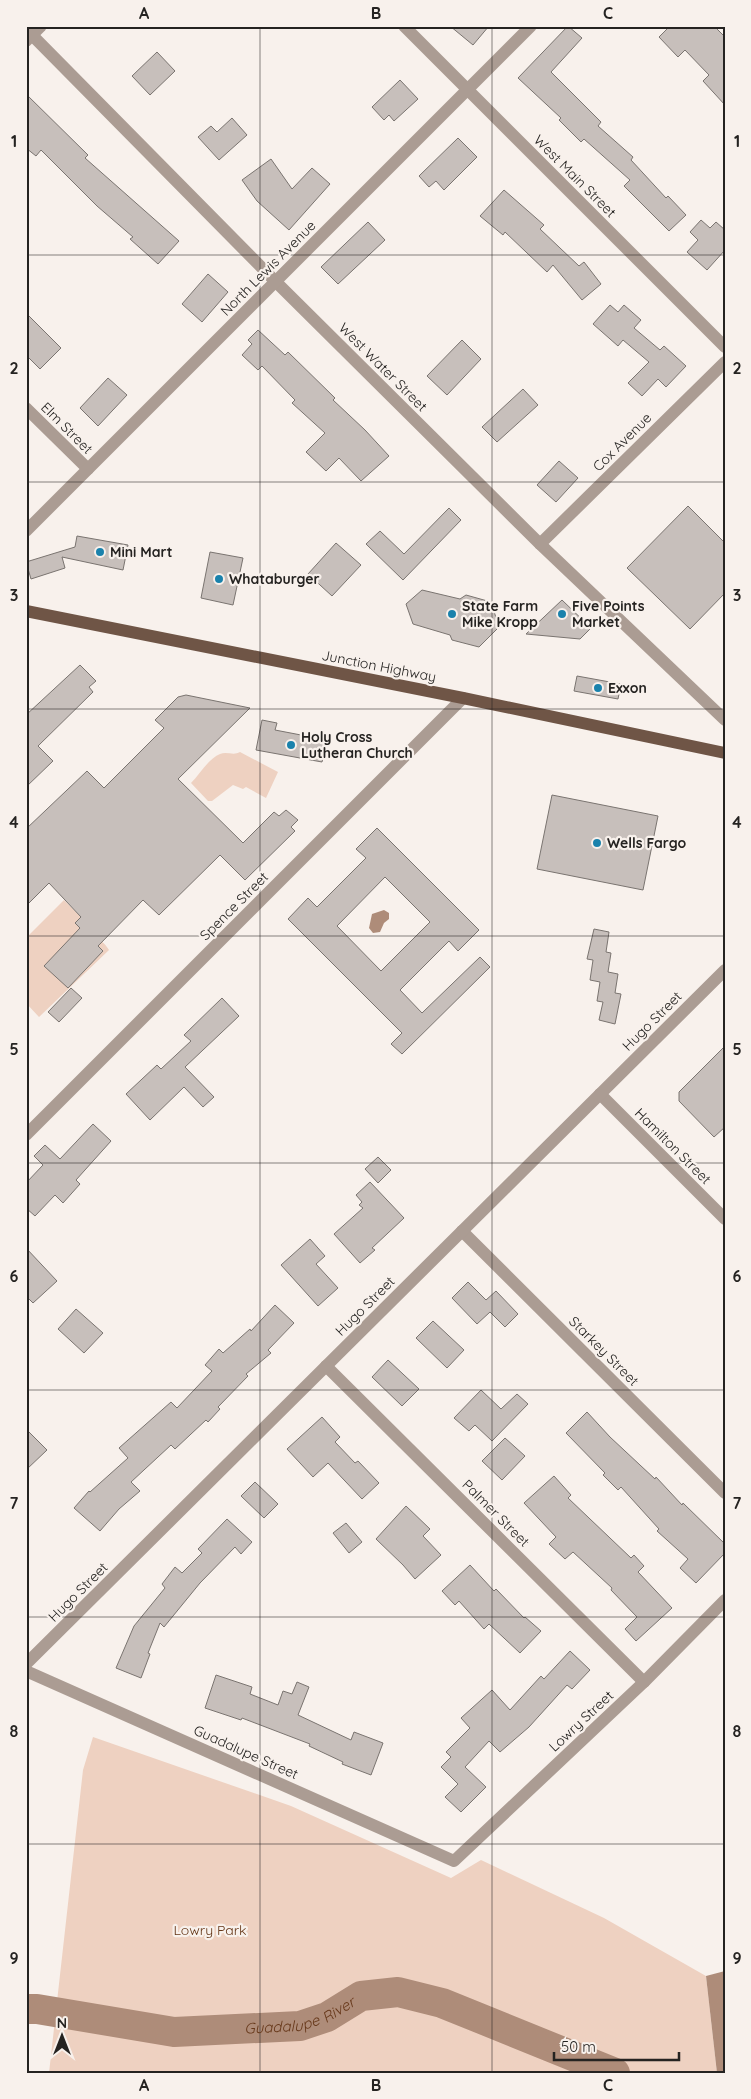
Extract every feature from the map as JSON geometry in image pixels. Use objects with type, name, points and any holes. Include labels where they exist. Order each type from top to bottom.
[{"type":"main road","name":"Junction Highway","points":[[26,611],[725,752]]},
{"type":"street","name":"West Main Street","points":[[404,26],[725,347]]},
{"type":"street","name":"North Lewis Avenue","points":[[26,531],[531,26]]},
{"type":"street","name":"West Water Street","points":[[32,33],[275,282],[540,544],[725,720]]},
{"type":"street","name":"Cox Avenue","points":[[540,544],[725,362]]},
{"type":"street","name":"Elm Street","points":[[26,408],[88,469]]},
{"type":"street","name":"Spence Street","points":[[26,1135],[463,698]]},
{"type":"street","name":"Hugo Street","points":[[26,1664],[725,970]]},
{"type":"street","name":"Hamilton Street","points":[[600,1094],[725,1219]]},
{"type":"street","name":"Starkey Street","points":[[462,1231],[725,1493]]},
{"type":"street","name":"Palmer Street","points":[[326,1366],[644,1682]]},
{"type":"street","name":"Lowry Street","points":[[454,1861],[644,1682],[725,1600]]},
{"type":"street","name":"Guadalupe Street","points":[[26,1671],[454,1861]]},
{"type":"green space","points":[[240,752],[278,772],[266,798],[246,787],[243,789],[233,785],[212,801],[208,801],[191,783],[216,756],[223,753],[235,754]]},
{"type":"green space","points":[[64,900],[81,917],[75,923],[102,941],[109,950],[39,1017],[26,1003],[26,938]]},
{"type":"green space","name":"Lowry Park","points":[[93,1737],[291,1806],[451,1878],[481,1860],[604,1918],[706,1976],[717,2073],[49,2073],[83,1770]]},
{"type":"shaded area","points":[[384,910],[389,913],[389,919],[384,923],[380,932],[373,933],[369,928],[372,914]]},
{"type":"shaded area","points":[[725,1971],[725,2073],[717,2073],[706,1976]]},
{"type":"building","points":[[450,26],[489,26],[473,45]]},
{"type":"building","points":[[568,26],[582,38],[551,72],[601,122],[598,126],[633,157],[631,160],[666,198],[668,196],[686,215],[669,231],[624,186],[630,180],[584,139],[581,142],[559,120],[561,118],[518,78]]},
{"type":"building","points":[[670,26],[714,26],[725,37],[725,105],[703,81],[709,75],[685,50],[678,57],[659,37]]},
{"type":"building","points":[[157,52],[175,71],[150,95],[132,76]]},
{"type":"building","points":[[400,80],[418,99],[394,121],[389,115],[384,120],[372,107]]},
{"type":"building","points":[[26,94],[88,155],[85,158],[179,241],[158,264],[130,239],[133,237],[97,206],[41,150],[36,156],[26,148]]},
{"type":"building","points":[[232,118],[247,135],[219,160],[198,137],[211,126],[217,132]]},
{"type":"building","points":[[458,138],[477,157],[444,190],[436,181],[429,187],[419,176]]},
{"type":"building","points":[[271,159],[292,189],[312,168],[330,184],[289,230],[257,201],[242,180]]},
{"type":"building","points":[[504,190],[544,225],[540,229],[579,266],[584,262],[601,284],[582,300],[553,265],[547,272],[505,232],[503,235],[480,216]]},
{"type":"building","points":[[701,220],[710,228],[716,222],[725,230],[725,250],[707,270],[687,252],[698,240],[690,232]]},
{"type":"building","points":[[368,222],[385,240],[338,284],[321,267]]},
{"type":"building","points":[[208,274],[228,292],[202,322],[182,304]]},
{"type":"building","points":[[610,305],[618,312],[624,305],[641,320],[634,328],[660,350],[664,346],[686,366],[666,387],[658,379],[642,396],[628,383],[649,362],[623,340],[618,346],[593,324]]},
{"type":"building","points":[[26,313],[61,348],[40,369],[26,355]]},
{"type":"building","points":[[258,330],[285,355],[288,352],[335,398],[333,400],[389,456],[361,481],[339,458],[326,471],[306,452],[325,433],[292,403],[295,400],[262,366],[258,370],[242,355],[252,344],[248,340]]},
{"type":"building","points":[[462,340],[481,359],[447,395],[427,376]]},
{"type":"building","points":[[108,378],[127,395],[98,426],[80,408]]},
{"type":"building","points":[[523,389],[538,405],[497,442],[482,427]]},
{"type":"building","points":[[559,461],[578,478],[556,502],[537,485]]},
{"type":"building","points":[[688,506],[725,543],[725,593],[690,629],[627,568]]},
{"type":"building","points":[[449,508],[461,520],[403,580],[366,544],[380,531],[404,554]]},
{"type":"building","name":"Mini Mart","points":[[77,536],[128,545],[123,570],[62,557],[65,568],[31,579],[26,562],[75,547]]},
{"type":"building","points":[[336,543],[361,565],[332,596],[308,574]]},
{"type":"building","name":"Whataburger","points":[[210,552],[243,558],[233,605],[201,598]]},
{"type":"building","name":"State Farm Mike Kropp","points":[[422,590],[460,599],[466,595],[491,602],[499,627],[479,647],[452,640],[450,635],[413,624],[406,604]]},
{"type":"building","name":"Five Points Market","points":[[562,600],[591,628],[580,639],[526,634]]},
{"type":"building","points":[[80,665],[96,681],[89,687],[93,692],[38,746],[53,761],[26,787],[26,715]]},
{"type":"building","name":"Exxon","points":[[577,676],[621,684],[618,699],[574,691]]},
{"type":"building","points":[[186,695],[250,708],[178,779],[243,843],[274,812],[279,816],[286,810],[298,820],[291,827],[295,831],[245,880],[220,855],[159,915],[143,900],[98,946],[103,951],[68,988],[44,966],[80,928],[75,923],[81,917],[49,883],[26,906],[26,829],[87,771],[104,788],[164,728],[155,720],[178,697]]},
{"type":"building","name":"Holy Cross Lutheran Church","points":[[262,720],[277,723],[275,730],[327,740],[322,762],[256,750]]},
{"type":"building","name":"Wells Fargo","points":[[552,795],[658,816],[643,890],[537,869]]},
{"type":"building","points":[[377,828],[479,930],[458,951],[449,941],[400,990],[422,1013],[480,957],[490,967],[402,1054],[391,1044],[402,1033],[288,919],[308,898],[317,907],[366,858],[356,849]],"holes":[[[385,877],[430,922],[381,971],[337,926]]]},
{"type":"building","points":[[594,929],[609,932],[606,952],[611,953],[608,972],[618,974],[615,993],[621,994],[615,1024],[599,1020],[603,1002],[597,1001],[600,982],[590,980],[593,960],[587,959]]},
{"type":"building","points":[[71,988],[82,998],[59,1022],[48,1012]]},
{"type":"building","points":[[222,998],[239,1016],[185,1067],[214,1097],[203,1107],[184,1087],[150,1120],[126,1094],[157,1065],[161,1069],[191,1041],[184,1035]]},
{"type":"building","points":[[725,1046],[725,1127],[714,1137],[679,1101],[679,1092]]},
{"type":"building","points":[[93,1124],[111,1141],[76,1180],[80,1184],[63,1203],[55,1195],[35,1216],[26,1208],[26,1183],[43,1165],[34,1156],[45,1145],[60,1159]]},
{"type":"building","points":[[378,1157],[391,1170],[378,1183],[365,1169]]},
{"type":"building","points":[[370,1182],[404,1218],[372,1248],[375,1250],[360,1263],[334,1234],[363,1208],[359,1205],[362,1202],[356,1195]]},
{"type":"building","points":[[310,1239],[325,1256],[316,1264],[338,1288],[318,1306],[281,1265]]},
{"type":"building","points":[[26,1248],[57,1281],[33,1303],[26,1296]]},
{"type":"building","points":[[468,1282],[486,1300],[496,1291],[518,1314],[505,1327],[490,1312],[477,1324],[452,1298]]},
{"type":"building","points":[[275,1305],[294,1323],[268,1350],[271,1353],[246,1374],[248,1376],[218,1407],[220,1409],[208,1422],[206,1420],[175,1449],[171,1445],[131,1482],[140,1491],[119,1509],[100,1531],[74,1508],[89,1491],[128,1458],[119,1448],[171,1402],[177,1408],[212,1371],[205,1365],[219,1349],[223,1353],[250,1329],[251,1331]]},
{"type":"building","points":[[76,1309],[103,1333],[84,1353],[58,1329]]},
{"type":"building","points":[[433,1321],[464,1350],[447,1368],[416,1338]]},
{"type":"building","points":[[388,1360],[419,1389],[402,1406],[372,1377]]},
{"type":"building","points":[[481,1390],[501,1409],[517,1394],[528,1404],[492,1441],[475,1425],[469,1431],[454,1418]]},
{"type":"building","points":[[587,1412],[610,1437],[655,1479],[656,1477],[682,1505],[683,1503],[725,1544],[725,1553],[696,1583],[680,1568],[688,1559],[657,1531],[659,1529],[621,1487],[618,1490],[603,1475],[605,1473],[566,1433]]},
{"type":"building","points":[[322,1417],[340,1437],[335,1442],[355,1463],[358,1461],[379,1483],[362,1499],[328,1463],[313,1477],[287,1449]]},
{"type":"building","points":[[26,1429],[47,1450],[26,1470]]},
{"type":"building","points":[[505,1438],[525,1456],[502,1480],[482,1461]]},
{"type":"building","points":[[554,1476],[571,1495],[568,1498],[631,1558],[634,1555],[644,1566],[638,1572],[672,1608],[636,1641],[625,1629],[637,1617],[611,1590],[612,1588],[573,1552],[565,1559],[549,1544],[556,1537],[524,1503]]},
{"type":"building","points":[[255,1482],[278,1504],[264,1518],[241,1496]]},
{"type":"building","points":[[406,1506],[430,1529],[423,1536],[441,1555],[415,1579],[376,1539]]},
{"type":"building","points":[[227,1519],[252,1542],[241,1554],[235,1547],[200,1583],[164,1627],[160,1623],[148,1653],[150,1654],[141,1678],[116,1668],[134,1626],[165,1588],[162,1584],[175,1567],[182,1573],[202,1553],[198,1549]]},
{"type":"building","points":[[346,1523],[362,1542],[349,1553],[333,1533]]},
{"type":"building","points":[[470,1565],[494,1591],[496,1589],[524,1618],[541,1631],[520,1653],[489,1624],[484,1629],[459,1601],[455,1605],[442,1591]]},
{"type":"building","points":[[570,1651],[590,1670],[572,1689],[567,1685],[529,1727],[500,1752],[489,1741],[465,1767],[486,1787],[461,1812],[445,1797],[458,1784],[441,1767],[451,1757],[446,1752],[470,1728],[461,1718],[492,1690],[510,1710],[541,1676],[544,1679]]},
{"type":"building","points":[[216,1675],[252,1687],[250,1694],[278,1705],[283,1691],[292,1694],[297,1682],[309,1687],[298,1715],[351,1740],[354,1732],[383,1743],[371,1775],[342,1764],[343,1762],[309,1746],[310,1744],[242,1718],[241,1720],[205,1708]]},
{"type":"waterway","name":"Guadalupe River","points":[[26,2009],[37,2009],[174,2032],[300,2026],[327,2017],[361,1996],[398,1992],[442,2003],[615,2073]]},
{"type":"place","name":"Mini Mart","points":[[100,552]]},
{"type":"place","name":"Whataburger","points":[[219,579]]},
{"type":"place","name":"State Farm Mike Kropp","points":[[452,614]]},
{"type":"place","name":"Five Points Market","points":[[562,614]]},
{"type":"place","name":"Exxon","points":[[598,688]]},
{"type":"place","name":"Holy Cross Lutheran Church","points":[[291,745]]},
{"type":"place","name":"Wells Fargo","points":[[597,843]]}]
